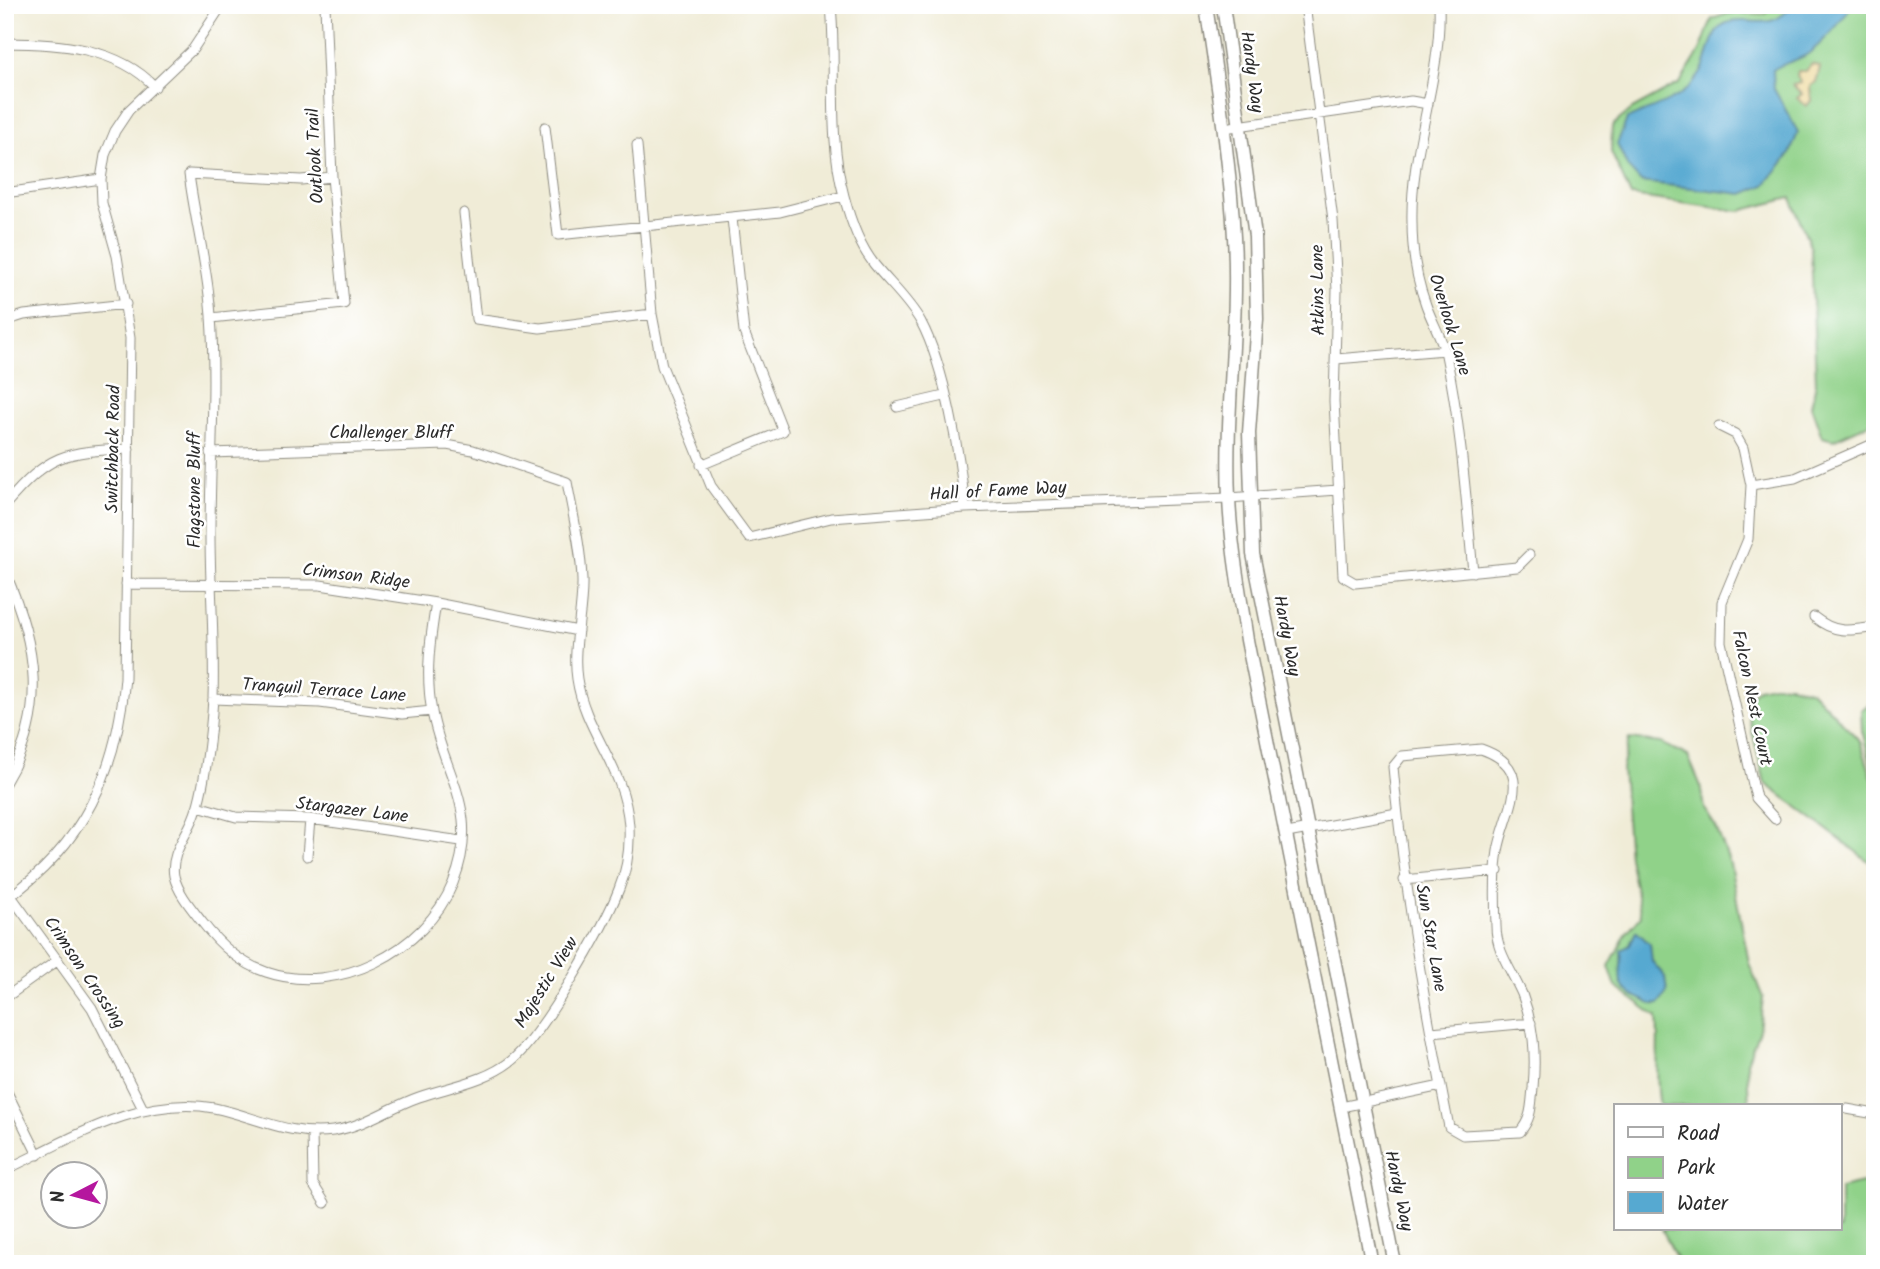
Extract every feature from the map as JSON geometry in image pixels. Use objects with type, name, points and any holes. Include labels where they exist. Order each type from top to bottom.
[{"type":"main road","name":"Hardy Way","points":[[1206,5],[1224,128],[1234,237],[1236,320],[1228,498],[1247,640],[1372,1264]]},
{"type":"main road","name":"Hardy Way","points":[[1223,5],[1255,236],[1257,318],[1250,433],[1253,554],[1395,1264]]},
{"type":"street","name":"Switchback Road","points":[[8,898],[54,857],[82,822],[99,793],[111,763],[121,722],[131,383],[126,304],[102,203],[101,179],[105,155],[115,131],[129,110],[193,49],[222,5]]},
{"type":"street","name":"Outlook Trail","points":[[211,318],[344,304],[332,177],[326,5]]},
{"type":"street","points":[[831,5],[831,128],[844,196],[858,238],[872,261],[906,299],[922,324],[960,459],[965,508]]},
{"type":"street","name":"Atkins Lane","points":[[1306,5],[1322,115],[1336,267],[1338,490],[1343,576],[1355,583],[1473,572]]},
{"type":"street","name":"Overlook Lane","points":[[1439,5],[1434,75],[1416,151],[1412,220],[1415,266],[1426,304],[1445,350],[1459,419],[1473,572]]},
{"type":"street","points":[[5,43],[69,47],[114,57],[140,71],[155,88]]},
{"type":"street","points":[[1224,128],[1412,101],[1428,104]]},
{"type":"street","points":[[545,127],[558,234],[780,212],[844,196]]},
{"type":"street","points":[[637,145],[652,314],[662,366],[701,465],[783,431],[744,332],[732,218]]},
{"type":"street","name":"Flagstone Bluff","points":[[332,177],[301,180],[189,174],[211,318],[212,699],[198,806],[173,863],[180,891],[224,948],[265,972],[286,977],[327,978],[381,959],[404,946],[423,929],[452,885],[464,820],[458,786],[432,711],[427,656],[436,603]]},
{"type":"street","points":[[5,192],[101,179]]},
{"type":"street","points":[[464,213],[476,319],[540,328],[652,314]]},
{"type":"street","points":[[5,321],[24,315],[126,304]]},
{"type":"street","points":[[1336,359],[1445,350]]},
{"type":"street","points":[[897,407],[944,396]]},
{"type":"street","name":"Falcon Nest Court","points":[[1719,426],[1735,433],[1743,449],[1751,485],[1748,540],[1722,602],[1719,627],[1756,797],[1774,819]]},
{"type":"street","points":[[1751,485],[1795,478],[1875,443]]},
{"type":"street","name":"Challenger Bluff","points":[[210,453],[447,445],[472,450],[567,482]]},
{"type":"street","points":[[5,505],[46,463],[67,454],[87,450],[130,449]]},
{"type":"street","name":"Hall of Fame Way","points":[[701,465],[710,486],[749,538],[831,518],[965,508],[1228,498],[1338,490]]},
{"type":"street","name":"Majestic View","points":[[5,1170],[143,1109],[188,1105],[212,1108],[279,1128],[312,1132],[356,1126],[421,1096],[480,1079],[511,1061],[536,1035],[608,913],[620,887],[627,859],[629,828],[619,779],[582,703],[576,676],[582,582],[567,482]]},
{"type":"street","points":[[1473,572],[1517,568],[1530,555]]},
{"type":"street","points":[[5,572],[26,628],[33,662],[34,705],[21,755],[5,783]]},
{"type":"street","name":"Crimson Ridge","points":[[126,584],[320,585],[436,603],[578,631]]},
{"type":"street","points":[[1814,617],[1829,628],[1844,632],[1875,626]]},
{"type":"street","name":"Tranquil Terrace Lane","points":[[212,699],[320,703],[402,714],[432,711]]},
{"type":"street","name":"Sun Star Lane","points":[[1498,871],[1498,852],[1515,792],[1513,774],[1497,754],[1481,749],[1402,756],[1393,767],[1404,880],[1449,1127],[1463,1135],[1520,1132],[1530,1120],[1536,1053],[1531,1023]]},
{"type":"street","name":"Stargazer Lane","points":[[198,806],[236,817],[259,820],[310,819],[461,841]]},
{"type":"street","points":[[1287,833],[1397,813]]},
{"type":"street","points":[[307,856],[310,819]]},
{"type":"street","points":[[1404,880],[1498,871],[1496,941],[1531,1023],[1431,1032]]},
{"type":"street","name":"Crimson Crossing","points":[[8,898],[58,960],[92,1008],[143,1109]]},
{"type":"street","points":[[5,998],[58,960]]},
{"type":"street","points":[[1341,1107],[1441,1086]]},
{"type":"street","points":[[5,1088],[38,1155]]},
{"type":"street","points":[[1847,1109],[1875,1114]]},
{"type":"street","points":[[312,1132],[313,1184],[325,1203]]},
{"type":"green space","points":[[1773,5],[1875,5],[1875,421],[1833,440],[1822,437],[1811,406],[1816,383],[1811,248],[1791,198],[1739,211],[1631,196],[1611,152],[1612,126],[1632,109],[1680,83],[1700,51],[1712,19],[1730,13],[1765,14]]},
{"type":"green space","points":[[1791,685],[1812,691],[1860,741],[1875,787],[1875,866],[1765,783],[1749,719],[1749,697],[1758,688]]},
{"type":"green space","points":[[1875,700],[1875,777],[1862,731],[1861,710]]},
{"type":"green space","points":[[1629,739],[1661,743],[1688,756],[1700,784],[1704,809],[1716,827],[1730,864],[1749,963],[1763,998],[1759,1030],[1747,1062],[1749,1104],[1660,1104],[1657,1017],[1616,987],[1609,966],[1627,932],[1641,916],[1629,857],[1622,769]]},
{"type":"green space","points":[[1875,1180],[1875,1264],[1685,1264],[1678,1262],[1662,1230],[1842,1230],[1842,1188]]},
{"type":"sand","points":[[1812,64],[1820,67],[1816,82],[1810,86],[1811,101],[1806,106],[1797,98],[1802,94],[1793,85],[1801,83],[1797,76],[1798,71],[1806,71]]},
{"type":"water","points":[[1792,5],[1850,6],[1839,24],[1814,49],[1805,56],[1773,70],[1774,89],[1798,132],[1790,154],[1765,185],[1743,194],[1641,182],[1628,168],[1617,144],[1627,119],[1685,91],[1700,74],[1713,38],[1721,26],[1736,21],[1761,22],[1776,19]]},
{"type":"water","points":[[1636,931],[1650,944],[1652,961],[1665,977],[1667,992],[1659,1004],[1650,1004],[1632,995],[1620,979],[1621,950],[1630,945]]}]
